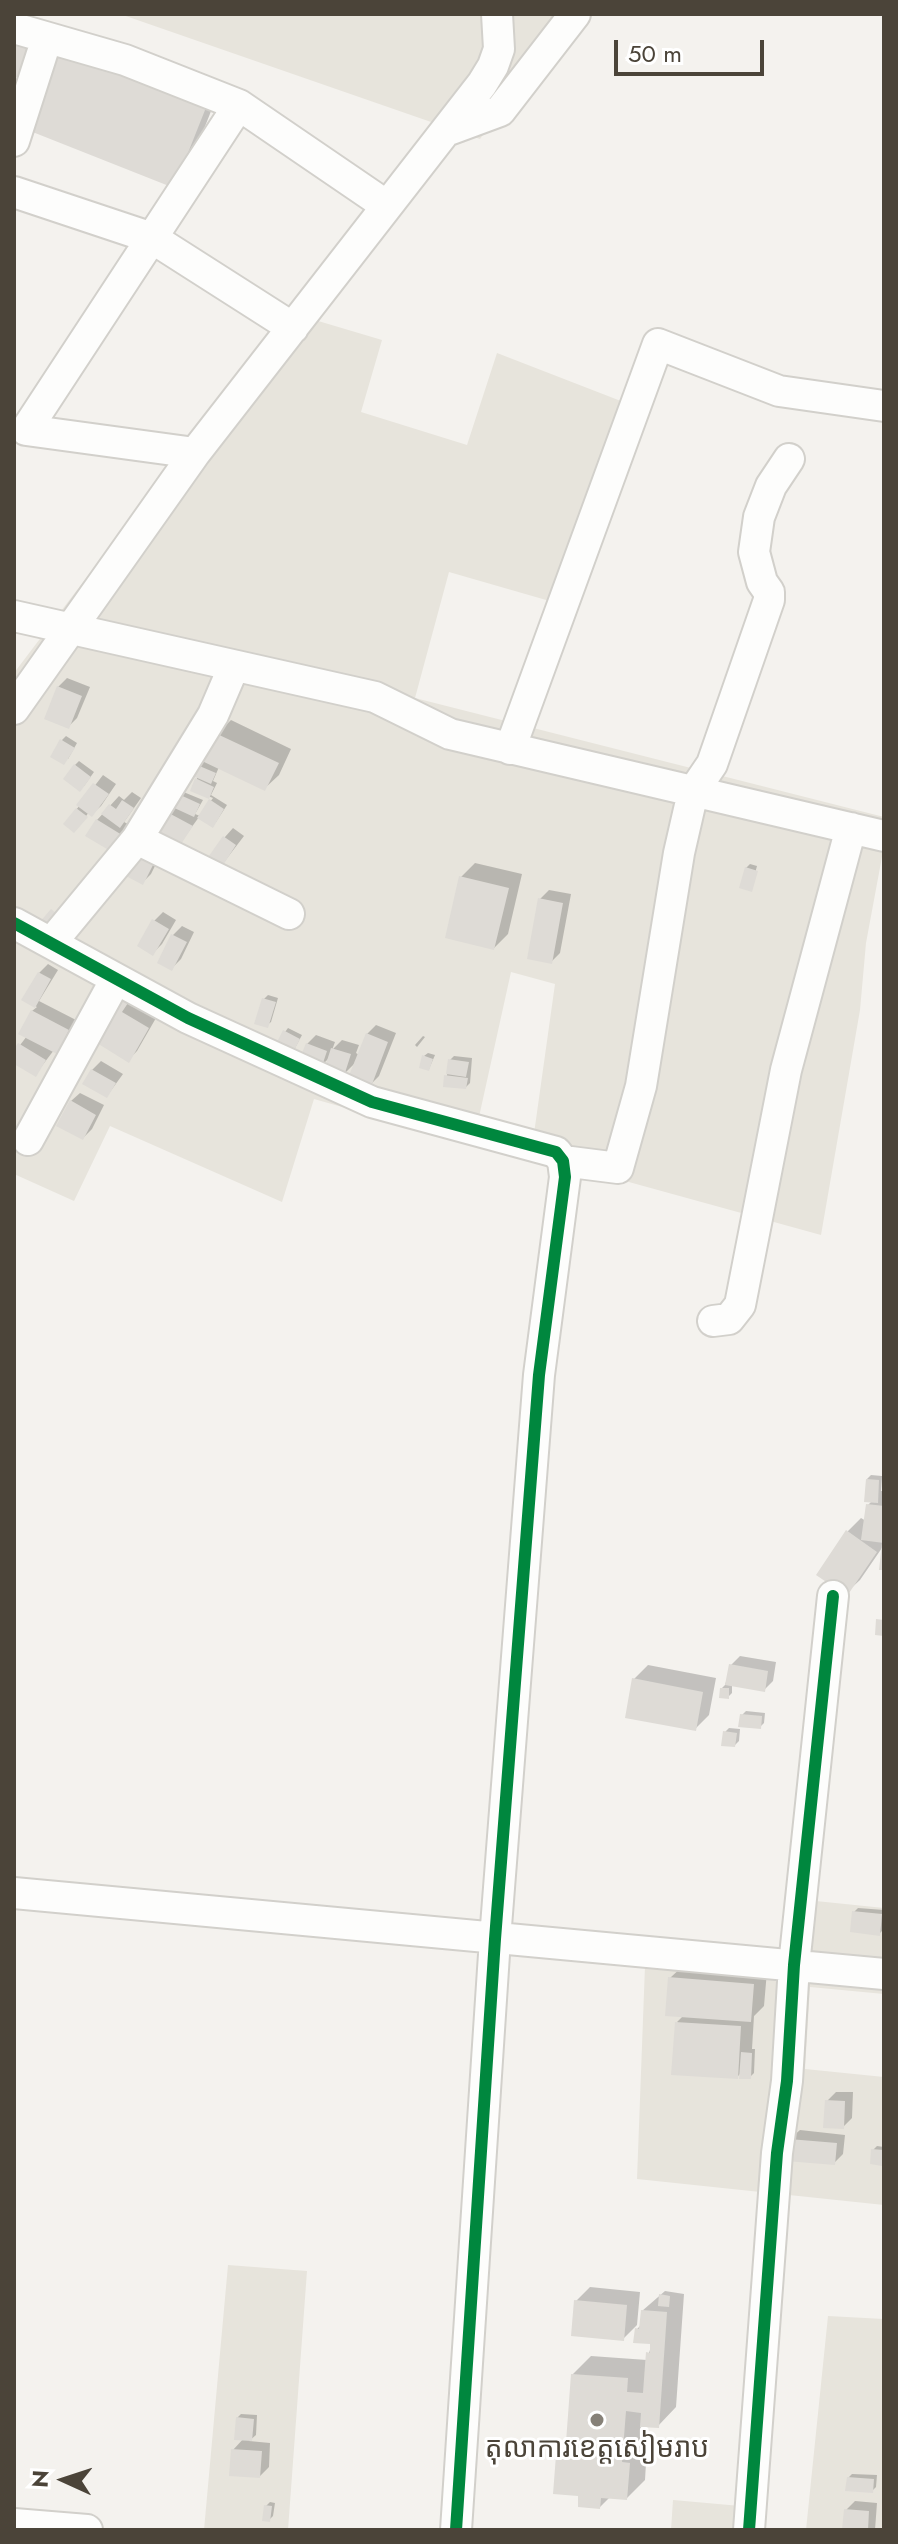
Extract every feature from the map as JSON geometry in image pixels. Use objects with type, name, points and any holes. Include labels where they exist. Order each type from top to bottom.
[{"type":"street","points":[[14,709],[195,453],[446,131],[493,66],[499,49],[497,14]]},
{"type":"street","points":[[446,131],[500,111],[575,14]]},
{"type":"street","points":[[14,28],[125,60],[239,105],[387,206]]},
{"type":"street","points":[[14,141],[47,38]]},
{"type":"street","points":[[195,453],[20,429],[152,238],[239,105]]},
{"type":"street","points":[[14,192],[152,238],[293,328]]},
{"type":"street","points":[[510,749],[658,344],[779,391],[884,406]]},
{"type":"street","points":[[563,1161],[618,1168],[641,1086],[679,853],[693,792],[712,764],[769,600],[754,552],[759,517],[771,486],[789,459]]},
{"type":"street","points":[[14,616],[375,697],[450,734],[884,836]]},
{"type":"street","points":[[51,943],[137,839],[213,715],[234,666]]},
{"type":"street","points":[[713,1321],[729,1319],[740,1305],[786,1070],[851,828]]},
{"type":"street","points":[[137,839],[289,914]]},
{"type":"street","points":[[16,929],[51,943],[188,1018],[372,1102],[556,1152],[563,1161],[565,1177],[539,1375],[495,1939],[456,2530]]},
{"type":"street","points":[[28,1140],[116,979]]},
{"type":"street","points":[[749,2530],[777,2153],[787,2081],[794,1965],[833,1596]]},
{"type":"street","points":[[14,1893],[884,1974]]},
{"type":"street","points":[[14,2524],[87,2530]]},
{"type":"shaded area","points":[[120,14],[569,14],[480,139]]},
{"type":"shaded area","points":[[288,312],[382,340],[361,412],[467,445],[497,353],[626,403],[560,604],[449,572],[415,698],[884,817],[884,846],[866,943],[860,1010],[821,1235],[531,1155],[555,984],[511,972],[473,1144],[314,1099],[282,1202],[110,1126],[74,1201],[14,1174],[14,673]]},
{"type":"shaded area","points":[[806,1900],[884,1908],[884,1994],[810,1987],[805,2069],[884,2077],[884,2205],[637,2179],[645,1966],[799,1979]]},
{"type":"shaded area","points":[[228,2265],[307,2271],[288,2530],[204,2530]]},
{"type":"shaded area","points":[[828,2316],[884,2319],[884,2530],[806,2530]]},
{"type":"shaded area","points":[[673,2500],[763,2508],[761,2530],[671,2530]]},
{"type":"building","points":[[14,35],[36,44],[23,80],[14,76]]},
{"type":"building","points":[[58,45],[207,105],[174,188],[25,129]]},
{"type":"building","points":[[57,686],[82,696],[69,729],[44,719]]},
{"type":"building","points":[[215,733],[279,763],[265,791],[202,761]]},
{"type":"building","points":[[60,739],[75,748],[64,765],[50,757]]},
{"type":"building","points":[[190,762],[216,773],[211,784],[186,773]]},
{"type":"building","points":[[74,764],[91,777],[80,792],[63,779]]},
{"type":"building","points":[[195,778],[214,787],[209,799],[190,791]]},
{"type":"building","points":[[93,783],[109,794],[92,817],[76,805]]},
{"type":"building","points":[[176,793],[200,804],[194,817],[170,806]]},
{"type":"building","points":[[209,799],[224,809],[213,828],[197,818]]},
{"type":"building","points":[[122,800],[134,808],[120,828],[101,814],[109,804],[116,809]]},
{"type":"building","points":[[76,808],[88,817],[74,833],[63,824]]},
{"type":"building","points":[[165,811],[193,826],[173,856],[151,843]]},
{"type":"building","points":[[96,819],[122,835],[112,852],[85,836]]},
{"type":"building","points":[[223,836],[236,845],[218,873],[204,863]]},
{"type":"building","points":[[137,855],[154,863],[143,885],[126,876]]},
{"type":"building","points":[[745,867],[758,871],[752,892],[739,888]]},
{"type":"building","points":[[459,876],[509,888],[494,950],[445,938]]},
{"type":"building","points":[[538,898],[563,903],[552,964],[527,959]]},
{"type":"building","points":[[51,909],[59,916],[47,930],[39,923]]},
{"type":"building","points":[[152,919],[169,929],[153,956],[137,946]]},
{"type":"building","points":[[171,934],[187,942],[172,971],[157,963]]},
{"type":"building","points":[[38,972],[51,979],[35,1008],[21,1000]]},
{"type":"building","points":[[114,995],[128,1003],[122,1012],[149,1028],[129,1063],[89,1038]]},
{"type":"building","points":[[262,998],[276,1002],[268,1028],[254,1024]]},
{"type":"building","points":[[31,1010],[69,1030],[57,1054],[18,1034]]},
{"type":"building","points":[[283,1030],[300,1039],[291,1057],[274,1048]]},
{"type":"building","points":[[366,1033],[388,1042],[371,1087],[348,1078]]},
{"type":"building","points":[[18,1043],[46,1060],[36,1077],[14,1064],[14,1049]]},
{"type":"building","points":[[306,1043],[327,1051],[321,1069],[299,1061]]},
{"type":"building","points":[[331,1048],[351,1054],[344,1076],[324,1070]]},
{"type":"building","points":[[422,1055],[433,1059],[429,1071],[419,1068]]},
{"type":"building","points":[[448,1059],[469,1062],[466,1077],[446,1074]]},
{"type":"building","points":[[91,1069],[116,1083],[107,1098],[82,1084]]},
{"type":"building","points":[[444,1075],[468,1078],[466,1089],[443,1087]]},
{"type":"building","points":[[70,1100],[96,1115],[83,1140],[56,1126]]},
{"type":"building","points":[[866,1479],[879,1480],[878,1503],[864,1502]]},
{"type":"building","points":[[866,1504],[884,1506],[884,1543],[861,1540]]},
{"type":"building","points":[[846,1530],[877,1552],[847,1596],[816,1575]]},
{"type":"building","points":[[882,1543],[884,1570],[879,1570]]},
{"type":"building","points":[[876,1619],[884,1620],[884,1636],[875,1635]]},
{"type":"building","points":[[729,1664],[768,1671],[765,1692],[725,1685]]},
{"type":"building","points":[[632,1678],[703,1692],[696,1731],[625,1718]]},
{"type":"building","points":[[720,1688],[729,1688],[729,1699],[719,1698]]},
{"type":"building","points":[[740,1714],[762,1716],[761,1729],[738,1727]]},
{"type":"building","points":[[723,1731],[737,1733],[735,1747],[721,1746]]},
{"type":"building","points":[[852,1911],[882,1914],[880,1936],[850,1932]]},
{"type":"building","points":[[668,1977],[754,1984],[751,2022],[665,2016]]},
{"type":"building","points":[[675,2022],[741,2026],[738,2079],[671,2075]]},
{"type":"building","points":[[741,2052],[752,2053],[751,2079],[739,2079]]},
{"type":"building","points":[[825,2100],[845,2101],[844,2129],[823,2128]]},
{"type":"building","points":[[789,2139],[837,2143],[835,2165],[786,2161]]},
{"type":"building","points":[[871,2149],[884,2150],[882,2166],[870,2164]]},
{"type":"building","points":[[659,2294],[670,2296],[669,2307],[658,2306]]},
{"type":"building","points":[[574,2300],[627,2305],[624,2341],[571,2336]]},
{"type":"building","points":[[641,2310],[667,2312],[659,2428],[640,2427],[641,2413],[626,2411],[622,2462],[630,2463],[627,2500],[601,2498],[600,2509],[578,2507],[578,2496],[553,2494],[556,2455],[565,2456],[571,2374],[628,2378],[627,2392],[643,2393],[646,2352],[650,2353],[650,2344],[633,2343],[635,2328],[639,2329]]},
{"type":"building","points":[[236,2417],[254,2419],[252,2441],[234,2440]]},
{"type":"building","points":[[231,2449],[262,2451],[260,2478],[229,2476]]},
{"type":"building","points":[[847,2477],[874,2479],[873,2493],[845,2491]]},
{"type":"building","points":[[264,2505],[272,2506],[270,2522],[262,2521]]},
{"type":"building","points":[[844,2509],[869,2511],[868,2530],[842,2530]]},
{"type":"cycle path","points":[[14,923],[188,1018],[372,1102],[556,1152],[563,1161],[565,1177],[539,1375],[495,1939],[456,2530]]},
{"type":"cycle path","points":[[749,2530],[777,2153],[787,2081],[794,1965],[833,1596]]},
{"type":"place","name":"តុលាការខេត្តសៀមរាប","points":[[597,2420]]}]
